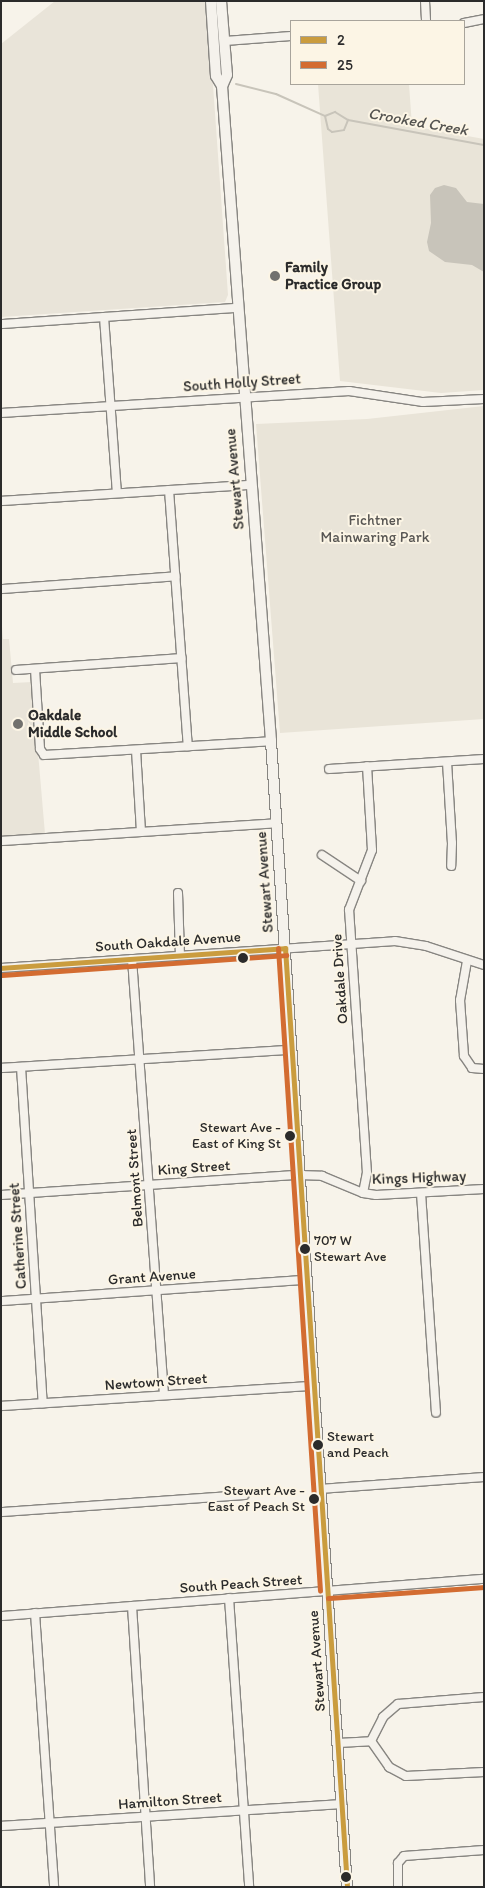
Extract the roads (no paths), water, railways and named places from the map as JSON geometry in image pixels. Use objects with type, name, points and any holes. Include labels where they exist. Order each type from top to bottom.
[{"type":"main road","name":"Stewart Avenue","points":[[211,1],[216,76],[222,86],[243,397],[271,740],[298,1175],[347,1887]]},
{"type":"main road","points":[[216,1],[219,36],[225,41]]},
{"type":"main road","name":"Stewart Avenue","points":[[221,1],[227,75],[222,86]]},
{"type":"street","points":[[425,1],[426,20]]},
{"type":"street","points":[[465,23],[484,19]]},
{"type":"street","points":[[225,41],[290,36]]},
{"type":"street","points":[[1,324],[237,308]]},
{"type":"street","points":[[104,317],[117,493]]},
{"type":"street","name":"South Holly Street","points":[[1,413],[349,391],[423,402],[484,399]]},
{"type":"street","points":[[1,501],[251,485]]},
{"type":"street","points":[[169,490],[188,746]]},
{"type":"street","points":[[1,589],[176,576]]},
{"type":"street","points":[[16,670],[182,658]]},
{"type":"street","points":[[35,669],[40,749],[47,756],[271,740]]},
{"type":"street","points":[[136,750],[142,832]]},
{"type":"street","points":[[329,769],[484,759]]},
{"type":"street","points":[[447,762],[452,843],[451,866]]},
{"type":"street","name":"Oakdale Drive","points":[[363,1193],[368,1174],[351,944],[350,905],[372,850],[366,766]]},
{"type":"street","points":[[1,841],[276,823]]},
{"type":"street","points":[[322,855],[361,881]]},
{"type":"street","points":[[178,893],[180,955]]},
{"type":"street","name":"South Oakdale Avenue","points":[[1,968],[285,948],[404,942],[436,949],[467,961],[484,965]]},
{"type":"street","name":"Belmont Street","points":[[132,959],[142,1059],[164,1395]]},
{"type":"street","points":[[467,961],[460,1000],[464,1056],[468,1065],[484,1069]]},
{"type":"street","points":[[1,1068],[290,1050]]},
{"type":"street","name":"Catherine Street","points":[[21,1067],[43,1403]]},
{"type":"street","name":"Kings Highway","points":[[298,1175],[322,1176],[363,1193],[420,1193],[484,1189]]},
{"type":"street","name":"King Street","points":[[1,1195],[298,1175]]},
{"type":"street","points":[[420,1193],[436,1412]]},
{"type":"street","name":"Grant Avenue","points":[[1,1301],[305,1280]]},
{"type":"street","name":"Newtown Street","points":[[1,1406],[312,1386]]},
{"type":"street","points":[[320,1489],[484,1477]]},
{"type":"street","points":[[1,1512],[244,1495]]},
{"type":"street","name":"South Peach Street","points":[[1,1616],[484,1580]]},
{"type":"street","points":[[229,1598],[249,1887]]},
{"type":"street","points":[[132,1606],[150,1887]]},
{"type":"street","points":[[35,1614],[54,1887]]},
{"type":"street","points":[[371,1740],[383,1717],[398,1704],[484,1697]]},
{"type":"street","points":[[338,1743],[371,1740]]},
{"type":"street","points":[[371,1740],[389,1767],[406,1776],[484,1772]]},
{"type":"street","name":"Hamilton Street","points":[[1,1826],[342,1804]]},
{"type":"street","points":[[398,1887],[398,1863],[404,1856],[484,1850]]},
{"type":"waterway","name":"Crooked Creek","points":[[236,84],[276,94],[325,116],[335,112],[348,120],[484,145]]},
{"type":"waterway","name":"Crooked Creek","points":[[325,116],[328,129],[332,132],[344,130],[348,120]]},
{"type":"place","name":"Family Practice Group","points":[[275,276]]},
{"type":"place","name":"Oakdale Middle School","points":[[18,724]]},
{"type":"place","name":"Stewart Ave - East of King St","points":[[290,1136]]},
{"type":"place","name":"707 W Stewart Ave","points":[[305,1249]]},
{"type":"place","name":"Stewart and Peach","points":[[318,1445]]},
{"type":"place","name":"Stewart Ave - East of Peach St","points":[[314,1499]]},
{"type":"park label","name":"Fichtner Mainwaring Park","points":[[375,528]]}]
